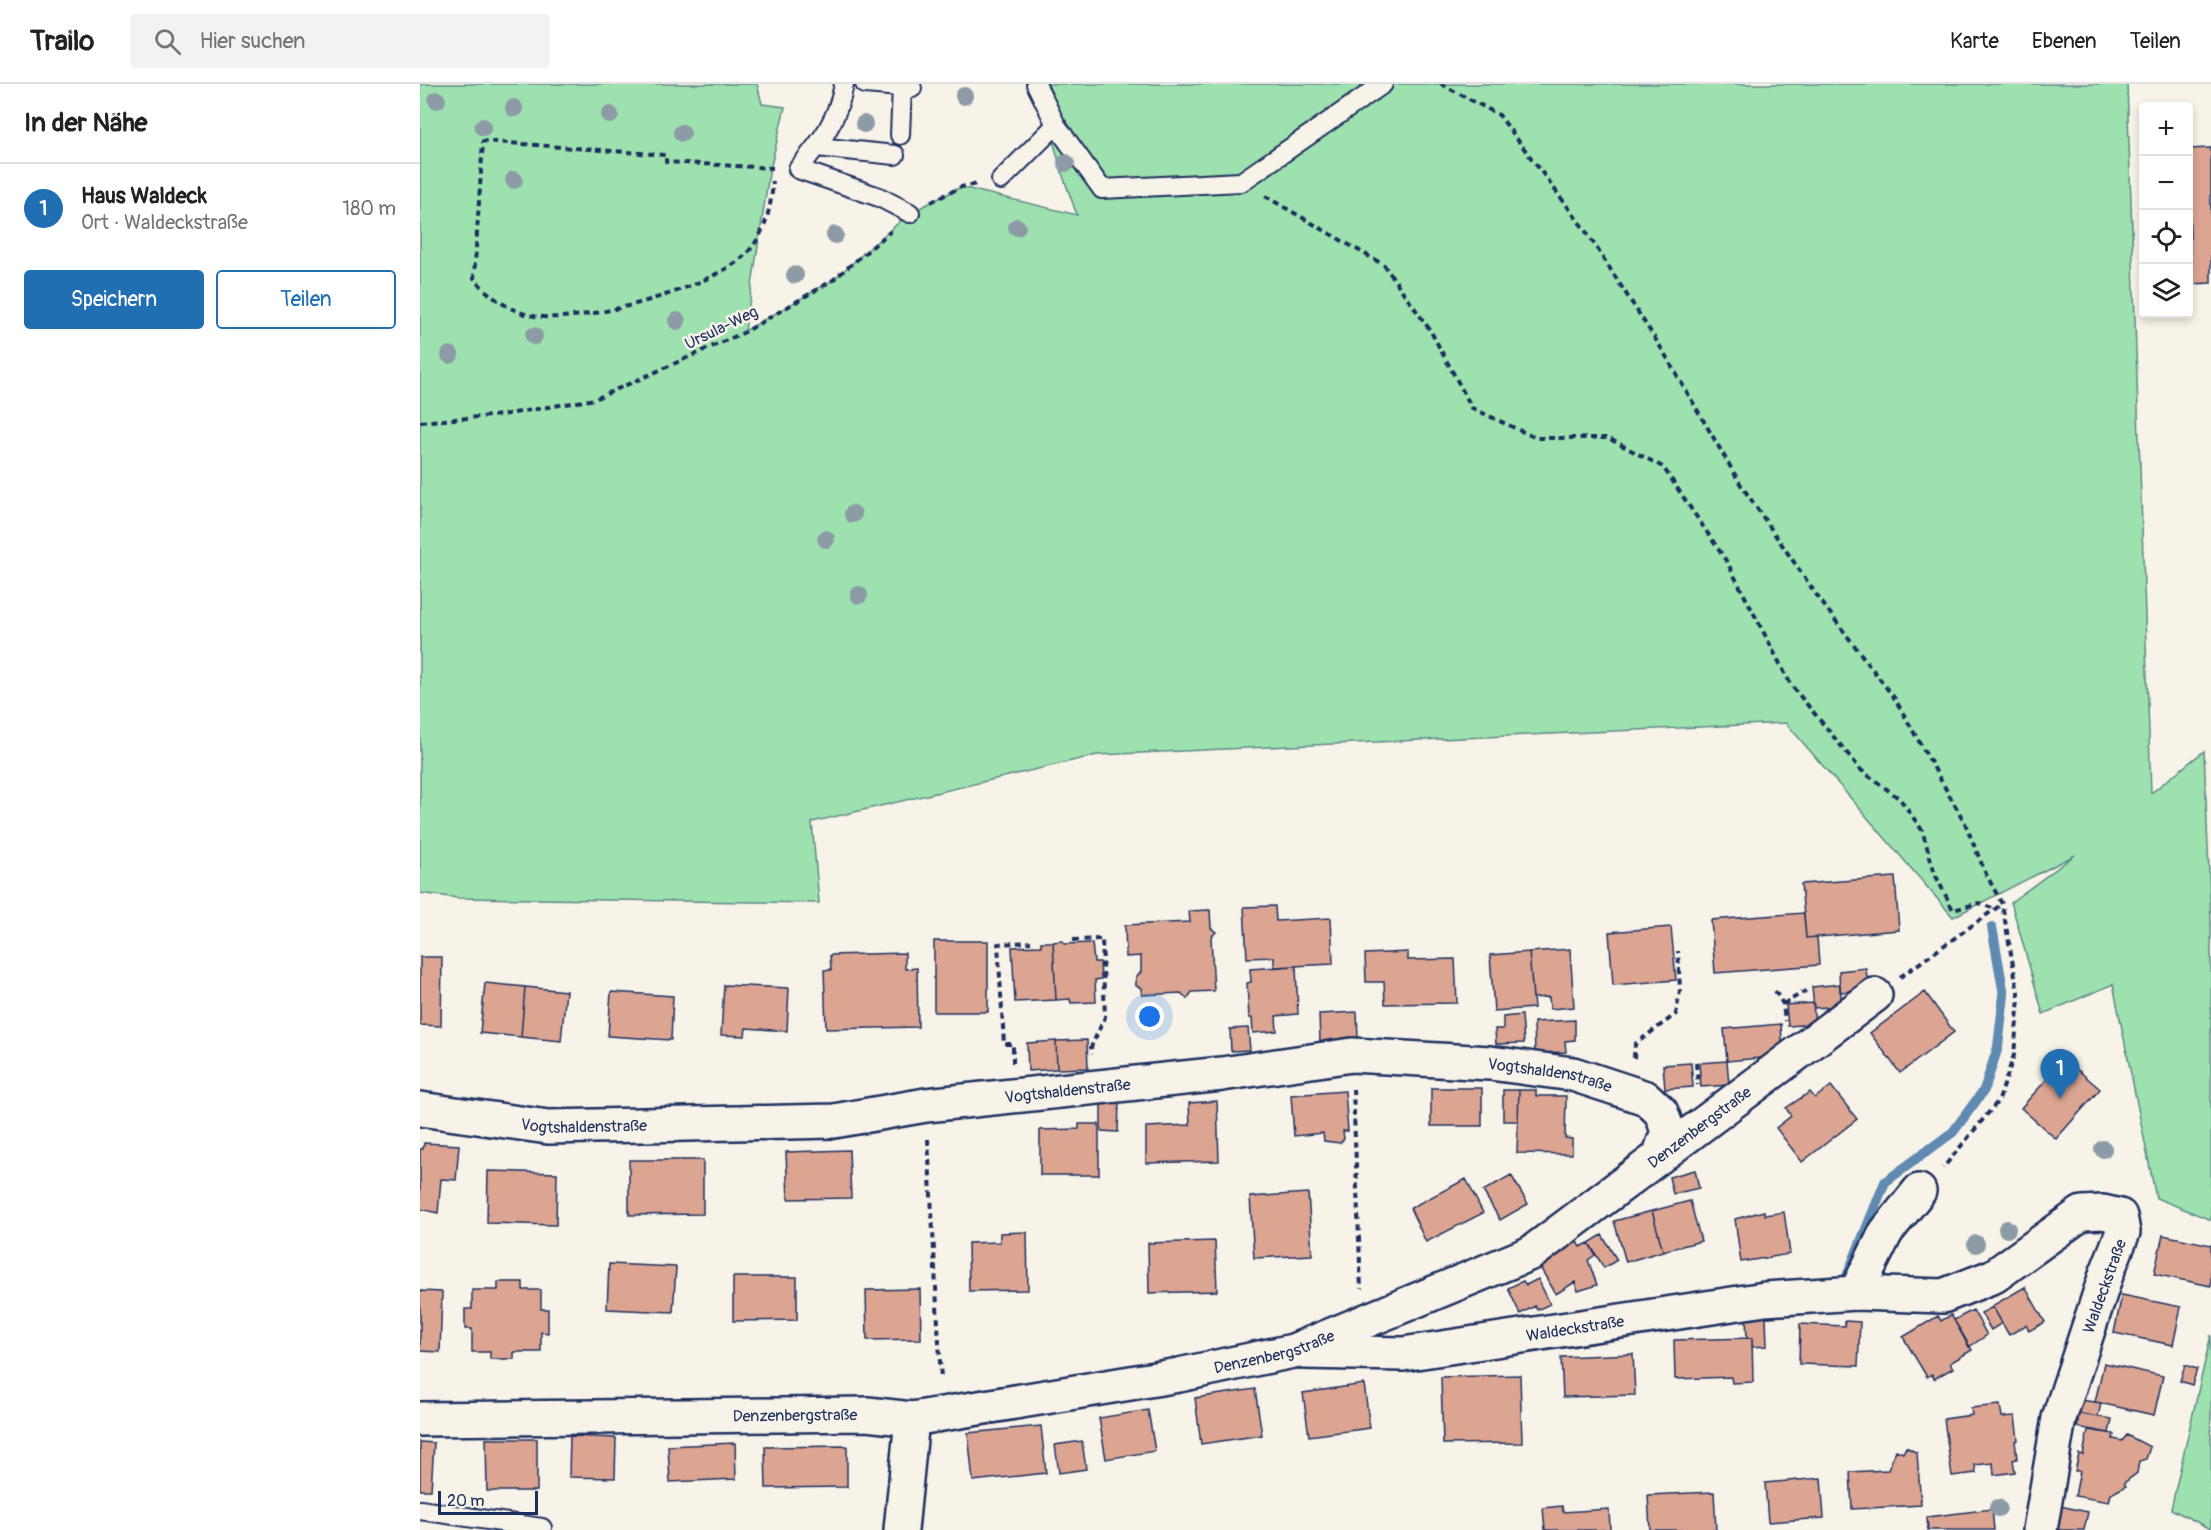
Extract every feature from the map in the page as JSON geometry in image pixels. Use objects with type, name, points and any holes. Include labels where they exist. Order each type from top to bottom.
[{"type":"street","name":"Denzenbergstraße","points":[[420,1419],[867,1414],[927,1416],[1179,1375],[1293,1351],[1531,1253],[1660,1154],[1875,995]]},
{"type":"street","name":"Vogtshaldenstraße","points":[[420,1108],[548,1127],[834,1121],[926,1105],[1222,1074],[1352,1055],[1490,1063],[1573,1074],[1646,1098],[1661,1112],[1668,1131],[1660,1154]]},
{"type":"street","points":[[1856,1293],[1886,1232],[1918,1191]]},
{"type":"street","name":"Waldeckstraße","points":[[1293,1351],[1403,1354],[1672,1311],[1765,1299],[1856,1293],[1943,1296],[1994,1276],[2082,1213],[2103,1212],[2120,1216],[2123,1232],[2107,1272],[2059,1418],[2040,1530]]},
{"type":"street","points":[[901,1530],[927,1416]]},
{"type":"lane","points":[[844,84],[841,104],[830,129],[798,169],[879,197],[910,213]]},
{"type":"lane","points":[[865,84],[907,87],[900,135]]},
{"type":"lane","points":[[1036,84],[1056,125],[1102,189],[1241,182],[1383,84]]},
{"type":"lane","points":[[1001,180],[1056,125]]},
{"type":"lane","points":[[817,147],[895,154]]},
{"type":"lane","points":[[420,1510],[542,1528]]},
{"type":"path","points":[[1441,84],[1499,115],[1585,230],[1663,351],[1741,485],[1820,600],[1894,699],[1965,823],[1985,872],[2002,904],[2019,998],[2014,1055],[1999,1100],[1941,1170],[1918,1191]]},
{"type":"path","points":[[483,141],[666,155],[666,162],[774,168],[772,202],[764,228],[754,244],[728,269],[690,286],[637,303],[582,316],[547,317],[526,315],[511,308],[489,296],[474,278],[483,141]]},
{"type":"path","name":"Ursula-Weg","points":[[420,422],[502,415],[595,399],[745,332],[823,286],[874,247],[910,213],[961,187],[1001,180]]},
{"type":"path","points":[[1241,182],[1384,265],[1430,330],[1472,408],[1536,438],[1608,438],[1663,467],[1727,562],[1791,686],[1861,770],[1900,799],[1922,830],[1935,874],[1953,910],[1980,903],[1995,909]]},
{"type":"path","points":[[1875,995],[2002,904]]},
{"type":"path","points":[[1073,940],[1102,939],[1105,1017],[1091,1047],[1092,1059]]},
{"type":"path","points":[[1013,1044],[1004,1044],[998,944],[1031,942]]},
{"type":"path","points":[[1636,1061],[1633,1056],[1635,1044],[1676,1014],[1679,1005],[1678,951]]},
{"type":"path","points":[[1775,991],[1783,1004],[1806,992]]},
{"type":"path","points":[[1696,1063],[1699,1094]]},
{"type":"path","points":[[1353,1088],[1362,1322]]},
{"type":"path","points":[[926,1105],[927,1416]]},
{"type":"green space","points":[[420,84],[757,84],[762,104],[785,107],[769,174],[745,331],[833,280],[910,213],[961,187],[1077,215],[1063,176],[1037,84],[2127,84],[2151,793],[2204,751],[2211,921],[2211,1220],[2156,1198],[2113,984],[2043,1014],[2011,902],[2075,855],[1953,917],[1786,723],[1097,755],[812,822],[819,903],[458,898],[420,893]]},
{"type":"green space","points":[[2211,1335],[2211,1529],[2171,1509]]},
{"type":"building","points":[[2211,148],[2211,283],[2193,284],[2193,149]]},
{"type":"building","points":[[1895,877],[1899,930],[1806,938],[1801,884]]},
{"type":"building","points":[[1275,906],[1276,921],[1331,918],[1333,964],[1274,967],[1274,957],[1247,958],[1244,907]]},
{"type":"building","points":[[1210,910],[1211,928],[1216,932],[1211,937],[1214,991],[1192,992],[1187,999],[1181,993],[1142,995],[1142,988],[1136,986],[1136,977],[1141,972],[1141,956],[1126,957],[1125,925],[1190,922],[1189,911]]},
{"type":"building","points":[[1804,913],[1806,938],[1817,937],[1819,965],[1715,973],[1711,920]]},
{"type":"building","points":[[1671,927],[1676,980],[1613,985],[1609,932]]},
{"type":"building","points":[[934,941],[988,941],[988,1012],[934,1012]]},
{"type":"building","points":[[1063,941],[1064,944],[1092,943],[1094,962],[1100,962],[1101,979],[1095,980],[1096,1002],[1071,1003],[1070,999],[1056,1000],[1053,942]]},
{"type":"building","points":[[1041,942],[1053,942],[1056,1000],[1015,1002],[1012,947],[1041,946]]},
{"type":"building","points":[[1570,949],[1574,1007],[1550,1009],[1549,997],[1533,998],[1529,952]]},
{"type":"building","points":[[1408,952],[1408,960],[1455,959],[1457,1003],[1385,1004],[1384,982],[1366,982],[1365,954]]},
{"type":"building","points":[[1529,952],[1534,1008],[1494,1011],[1490,955]]},
{"type":"building","points":[[905,953],[905,969],[917,968],[918,1027],[826,1029],[824,970],[831,970],[830,955]]},
{"type":"building","points":[[420,957],[442,957],[441,1026],[420,1025]]},
{"type":"building","points":[[1296,966],[1298,1014],[1276,1016],[1277,1031],[1253,1033],[1252,1018],[1249,1018],[1247,983],[1251,982],[1250,969]]},
{"type":"building","points":[[1866,968],[1868,990],[1840,992],[1839,971]]},
{"type":"building","points":[[485,983],[525,987],[521,1037],[480,1033]]},
{"type":"building","points":[[1840,984],[1842,1006],[1814,1008],[1812,987]]},
{"type":"building","points":[[724,985],[789,988],[787,1031],[746,1028],[745,1036],[721,1035]]},
{"type":"building","points":[[525,987],[566,991],[561,1041],[521,1037]]},
{"type":"building","points":[[611,992],[673,996],[671,1040],[608,1036]]},
{"type":"building","points":[[1925,992],[1954,1032],[1900,1073],[1870,1033]]},
{"type":"building","points":[[1813,1003],[1815,1024],[1788,1026],[1786,1005]]},
{"type":"building","points":[[1357,1012],[1358,1039],[1320,1041],[1319,1014]]},
{"type":"building","points":[[1522,1015],[1524,1043],[1496,1044],[1495,1029],[1503,1029],[1503,1017]]},
{"type":"building","points":[[1575,1020],[1575,1040],[1565,1041],[1566,1052],[1535,1053],[1534,1022]]},
{"type":"building","points":[[1781,1024],[1783,1056],[1727,1061],[1724,1029]]},
{"type":"building","points":[[1248,1028],[1250,1050],[1231,1051],[1230,1029]]},
{"type":"building","points":[[1087,1040],[1088,1068],[1057,1069],[1056,1041]]},
{"type":"building","points":[[1056,1041],[1057,1069],[1028,1071],[1027,1043]]},
{"type":"building","points":[[2065,1059],[2100,1089],[2056,1139],[2021,1108]]},
{"type":"building","points":[[1727,1061],[1729,1085],[1701,1087],[1699,1063]]},
{"type":"building","points":[[1691,1063],[1693,1087],[1665,1089],[1663,1065]]},
{"type":"building","points":[[1831,1086],[1857,1119],[1802,1162],[1776,1128],[1791,1116],[1786,1108],[1810,1092],[1815,1098]]},
{"type":"building","points":[[1431,1088],[1482,1088],[1482,1126],[1431,1126]]},
{"type":"building","points":[[1503,1090],[1519,1090],[1518,1121],[1503,1121]]},
{"type":"building","points":[[1519,1090],[1536,1090],[1536,1096],[1566,1096],[1565,1138],[1572,1139],[1572,1154],[1517,1153]]},
{"type":"building","points":[[1345,1091],[1348,1131],[1343,1131],[1344,1139],[1340,1143],[1324,1141],[1323,1133],[1294,1136],[1291,1095]]},
{"type":"building","points":[[1217,1101],[1219,1161],[1146,1163],[1146,1127],[1190,1125],[1189,1103]]},
{"type":"building","points":[[1101,1103],[1119,1103],[1118,1132],[1101,1131]]},
{"type":"building","points":[[1079,1124],[1099,1124],[1099,1175],[1040,1175],[1040,1130],[1079,1129]]},
{"type":"building","points":[[424,1143],[459,1145],[456,1180],[441,1179],[438,1213],[420,1209],[420,1149],[423,1149]]},
{"type":"building","points":[[849,1150],[851,1198],[788,1199],[786,1152]]},
{"type":"building","points":[[629,1160],[703,1160],[703,1214],[629,1215]]},
{"type":"building","points":[[1695,1170],[1699,1188],[1673,1194],[1669,1177]]},
{"type":"building","points":[[488,1171],[557,1173],[556,1225],[487,1223]]},
{"type":"building","points":[[1511,1175],[1528,1204],[1500,1220],[1483,1191]]},
{"type":"building","points":[[1466,1179],[1483,1213],[1426,1242],[1410,1208]]},
{"type":"building","points":[[1308,1193],[1312,1255],[1254,1258],[1250,1197]]},
{"type":"building","points":[[1690,1201],[1701,1241],[1663,1251],[1652,1211]]},
{"type":"building","points":[[1652,1211],[1663,1251],[1626,1262],[1614,1221]]},
{"type":"building","points":[[1764,1211],[1765,1215],[1784,1212],[1790,1254],[1741,1262],[1735,1219]]},
{"type":"building","points":[[1027,1232],[1028,1290],[969,1291],[968,1243],[1000,1242],[1000,1233]]},
{"type":"building","points":[[1602,1235],[1617,1260],[1604,1268],[1589,1243]]},
{"type":"building","points":[[2163,1235],[2211,1245],[2211,1286],[2154,1274]]},
{"type":"building","points":[[1215,1241],[1217,1291],[1149,1293],[1148,1243]]},
{"type":"building","points":[[1577,1242],[1580,1247],[1589,1243],[1595,1255],[1588,1260],[1597,1285],[1578,1291],[1575,1282],[1556,1294],[1538,1264]]},
{"type":"building","points":[[609,1264],[676,1267],[673,1312],[607,1309]]},
{"type":"building","points":[[733,1277],[797,1277],[797,1320],[733,1321]]},
{"type":"building","points":[[1538,1279],[1550,1304],[1537,1310],[1535,1306],[1520,1314],[1508,1288],[1523,1281],[1526,1285]]},
{"type":"building","points":[[498,1282],[523,1282],[523,1290],[541,1290],[541,1309],[548,1309],[548,1333],[541,1332],[541,1352],[514,1352],[514,1359],[490,1359],[490,1352],[472,1352],[472,1329],[465,1329],[465,1309],[472,1309],[472,1290],[498,1290]]},
{"type":"building","points":[[2025,1287],[2045,1322],[2029,1331],[2026,1325],[2009,1335],[1992,1306]]},
{"type":"building","points":[[920,1289],[921,1339],[867,1340],[866,1290]]},
{"type":"building","points":[[420,1291],[442,1292],[440,1352],[420,1351]]},
{"type":"building","points":[[2122,1295],[2181,1307],[2173,1345],[2114,1333]]},
{"type":"building","points":[[1993,1307],[2002,1323],[1991,1330],[1981,1313]]},
{"type":"building","points":[[1973,1310],[1987,1335],[1969,1347],[1954,1320]]},
{"type":"building","points":[[1951,1315],[1972,1350],[1950,1363],[1953,1368],[1934,1379],[1932,1374],[1927,1377],[1903,1337],[1938,1316],[1941,1321]]},
{"type":"building","points":[[1766,1317],[1767,1346],[1752,1347],[1752,1338],[1747,1338],[1746,1318]]},
{"type":"building","points":[[1845,1321],[1860,1322],[1858,1366],[1799,1364],[1800,1324],[1845,1326]]},
{"type":"building","points":[[1752,1338],[1753,1382],[1732,1383],[1731,1377],[1675,1379],[1674,1340]]},
{"type":"building","points":[[1633,1354],[1635,1395],[1563,1397],[1561,1357]]},
{"type":"building","points":[[2104,1363],[2163,1376],[2154,1415],[2095,1402]]},
{"type":"building","points":[[2185,1365],[2197,1369],[2192,1385],[2180,1381]]},
{"type":"building","points":[[1520,1375],[1522,1443],[1443,1444],[1441,1377]]},
{"type":"building","points":[[1364,1384],[1370,1428],[1309,1436],[1303,1393]]},
{"type":"building","points":[[1255,1389],[1262,1435],[1201,1444],[1195,1398]]},
{"type":"building","points":[[2080,1400],[2101,1403],[2098,1417],[2077,1413]]},
{"type":"building","points":[[2000,1405],[2002,1417],[2015,1416],[2018,1440],[2015,1441],[2017,1459],[2013,1460],[2015,1472],[1994,1475],[1993,1463],[1975,1465],[1976,1473],[1952,1476],[1944,1419],[1972,1415],[1971,1408]]},
{"type":"building","points":[[1148,1410],[1155,1451],[1106,1459],[1099,1418]]},
{"type":"building","points":[[2079,1414],[2112,1419],[2109,1433],[2077,1427]]},
{"type":"building","points":[[1041,1426],[1046,1473],[973,1481],[968,1433]]},
{"type":"building","points":[[2088,1430],[2114,1434],[2113,1439],[2122,1441],[2127,1435],[2150,1447],[2146,1459],[2139,1461],[2137,1473],[2124,1483],[2126,1486],[2111,1494],[2109,1502],[2075,1496],[2080,1471],[2075,1471],[2079,1454],[2083,1455]]},
{"type":"building","points":[[570,1436],[616,1438],[615,1478],[569,1477]]},
{"type":"building","points":[[486,1439],[537,1439],[537,1491],[487,1491]]},
{"type":"building","points":[[1082,1441],[1086,1469],[1059,1473],[1055,1445]]},
{"type":"building","points":[[420,1442],[434,1443],[431,1490],[420,1490]]},
{"type":"building","points":[[735,1443],[736,1479],[670,1482],[668,1446]]},
{"type":"building","points":[[847,1446],[847,1487],[766,1488],[765,1447]]},
{"type":"building","points":[[1906,1447],[1917,1453],[1921,1505],[1852,1509],[1850,1472],[1888,1470],[1896,1450],[1903,1453]]},
{"type":"building","points":[[1821,1478],[1824,1518],[1768,1522],[1765,1483]]},
{"type":"building","points":[[1714,1492],[1716,1530],[1650,1530],[1648,1495]]},
{"type":"building","points":[[1562,1506],[1563,1512],[1609,1509],[1610,1530],[1545,1530],[1543,1508]]},
{"type":"building","points":[[2060,1506],[2088,1512],[2084,1530],[2055,1530]]},
{"type":"building","points":[[1992,1509],[1994,1530],[1928,1530],[1927,1517]]},
{"type":"waterway","points":[[1847,1276],[1885,1182],[1953,1132],[1984,1090],[1998,1047],[2004,995],[1992,927]]},
{"type":"place","name":"Haus Waldeck","points":[[2060,1099]]}]
